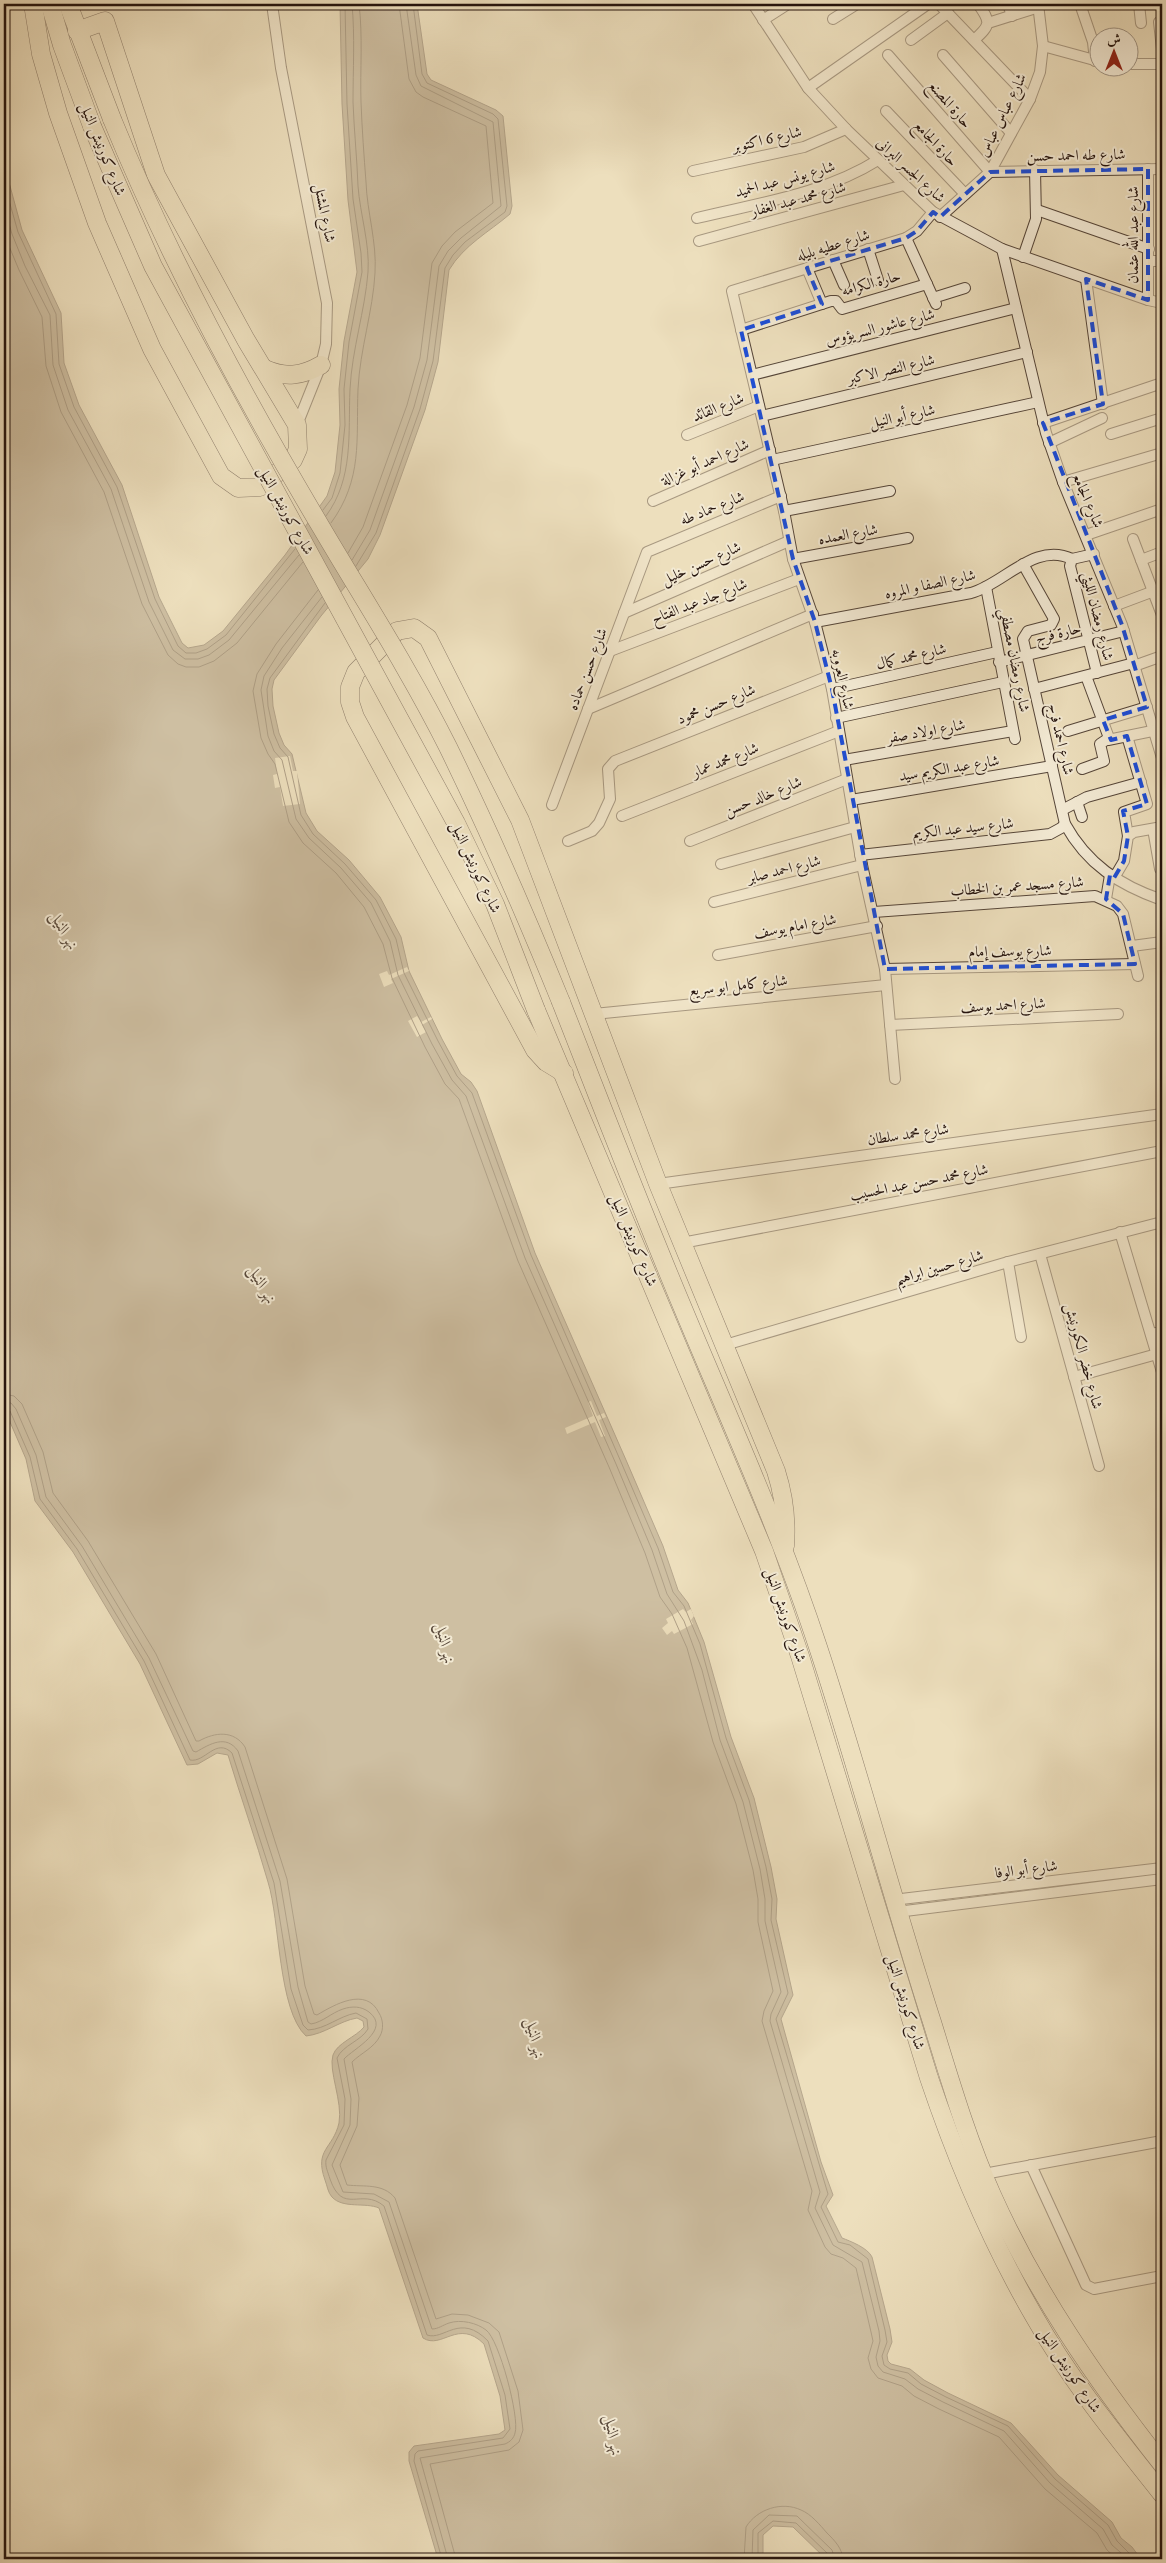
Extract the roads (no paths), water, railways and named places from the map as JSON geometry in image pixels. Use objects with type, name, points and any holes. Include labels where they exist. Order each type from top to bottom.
[{"type":"highway","points":[[32,4],[48,80],[98,224],[152,349],[221,476],[238,488],[260,488],[293,460],[298,449],[297,425],[156,175],[105,21],[77,31]]},
{"type":"highway","name":"شارع كورنيش النيل","points":[[50,4],[62,44],[92,126],[153,266],[456,823],[495,904],[536,1010],[764,1551],[800,1656],[929,2078],[950,2140],[974,2201],[1034,2318],[1070,2373],[1162,2494]]},
{"type":"highway","name":"شارع كورنيش النيل","points":[[68,4],[112,119],[196,304],[316,519],[364,595],[448,747],[521,903],[638,1199],[785,1552],[821,1656],[895,1906],[968,2134],[984,2174],[1019,2251],[1050,2308],[1085,2362],[1162,2464]]},
{"type":"highway","points":[[265,369],[287,376],[299,375],[321,365]]},
{"type":"highway","points":[[564,1073],[546,1062],[535,1050],[355,717],[350,702],[350,687],[356,672],[397,631],[414,628],[428,638],[520,820],[658,1184],[776,1470],[785,1506],[785,1552]]},
{"type":"highway","points":[[638,1199],[672,1219]]},
{"type":"street","name":"شارع المشتل","points":[[272,4],[281,68],[327,303],[326,338],[321,365],[297,425]]},
{"type":"street","name":"شارع الجسر البرانى","points":[[753,4],[808,88],[846,129],[936,214],[1002,249],[1148,300],[1162,303]]},
{"type":"street","points":[[763,20],[788,4]]},
{"type":"street","points":[[834,19],[857,4]]},
{"type":"street","points":[[808,88],[928,4]]},
{"type":"street","points":[[939,4],[1030,99]]},
{"type":"street","points":[[974,40],[986,30],[988,23],[987,16],[978,4]]},
{"type":"street","points":[[1008,4],[1012,16]]},
{"type":"street","points":[[1080,4],[1088,28]]},
{"type":"street","points":[[1139,4],[1141,23]]},
{"type":"street","points":[[988,23],[1039,5]]},
{"type":"street","name":"شارع عباس عباس","points":[[936,214],[965,194],[990,172],[1030,99],[1040,72],[1043,46],[1039,5]]},
{"type":"street","points":[[911,40],[948,13]]},
{"type":"street","points":[[1158,22],[1162,49]]},
{"type":"street","points":[[1043,46],[1088,58]]},
{"type":"street","name":"حارة المصنع","points":[[888,55],[990,172]]},
{"type":"street","points":[[943,55],[1011,133]]},
{"type":"street","points":[[1138,64],[1162,64]]},
{"type":"street","name":"حارة الجامع","points":[[886,111],[965,194]]},
{"type":"street","name":"شارع 6 اكتوبر","points":[[693,171],[804,147],[846,129]]},
{"type":"street","name":"شارع يونس عبد الحميد","points":[[697,218],[824,186],[858,172],[878,160]]},
{"type":"street","name":"شارع عبد الله عثمان","points":[[1148,169],[1148,300]]},
{"type":"street","name":"شارع طه احمد حسن","points":[[990,172],[1162,169]]},
{"type":"street","points":[[1023,257],[1035,228],[1037,210],[1035,170]]},
{"type":"street","name":"شارع محمد عبد الغفار","points":[[699,241],[904,185]]},
{"type":"street","points":[[1037,210],[1149,249]]},
{"type":"street","name":"شارع عطيه بليله","points":[[732,291],[906,238],[917,232],[936,214]]},
{"type":"street","points":[[906,238],[934,301],[965,288]]},
{"type":"street","points":[[868,249],[878,280]]},
{"type":"street","name":"شارع الجامع","points":[[1002,249],[1049,443],[1124,631],[1147,707],[1158,730],[1162,758]]},
{"type":"street","points":[[833,260],[844,285]]},
{"type":"street","points":[[1149,261],[1162,261]]},
{"type":"street","points":[[807,268],[822,304]]},
{"type":"street","points":[[1086,279],[1103,404]]},
{"type":"street","name":"حارة الكرامه","points":[[741,330],[834,300],[842,308],[927,284]]},
{"type":"street","name":"شارع العروبه","points":[[732,291],[781,496],[793,559],[814,618],[832,689],[861,860],[874,912],[885,969],[895,1079]]},
{"type":"street","name":"شارع عاشور السريؤوس","points":[[752,375],[1016,308]]},
{"type":"street","name":"شارع النصر الاكبر","points":[[760,411],[1027,352]]},
{"type":"street","points":[[1043,423],[1162,383]]},
{"type":"street","name":"شارع أبو النيل","points":[[771,455],[1038,402]]},
{"type":"street","name":"شارع القائد","points":[[688,435],[760,411]]},
{"type":"street","points":[[1049,443],[1102,418]]},
{"type":"street","points":[[1111,434],[1162,418]]},
{"type":"street","points":[[1063,482],[1162,454]]},
{"type":"street","name":"شارع احمد أبو غزالة","points":[[653,501],[771,455]]},
{"type":"street","points":[[784,511],[890,491]]},
{"type":"street","name":"شارع حماد طه","points":[[654,547],[781,496]]},
{"type":"street","points":[[1086,535],[1162,509]]},
{"type":"street","name":"شارع العمده","points":[[793,559],[908,538]]},
{"type":"street","points":[[1133,539],[1141,560],[1158,590],[1162,615]]},
{"type":"street","name":"شارع حسن خليل","points":[[624,613],[789,541]]},
{"type":"street","name":"شارع حسن حماده","points":[[552,805],[645,554],[654,547]]},
{"type":"street","points":[[1141,560],[1162,552]]},
{"type":"street","name":"شارع الصفا و المروه","points":[[588,709],[814,618],[971,593],[986,587],[1023,564],[1055,553],[1072,559]]},
{"type":"street","name":"شارع رمضان الليثي","points":[[1094,554],[1072,559],[1070,566],[1097,673]]},
{"type":"street","name":"شارع احمد فرج","points":[[1023,564],[1054,619],[1051,625],[1025,633],[1023,638],[1065,824],[1076,844],[1086,856],[1112,876],[1162,900]]},
{"type":"street","name":"شارع جاد عبد الفتاح","points":[[610,651],[799,579]]},
{"type":"street","name":"شارع رمضان مصطفي","points":[[986,587],[1014,735]]},
{"type":"street","points":[[1114,606],[1158,590]]},
{"type":"street","name":"حارة فرج","points":[[998,657],[1027,656],[1124,631]]},
{"type":"street","points":[[1034,689],[1134,665],[1162,656]]},
{"type":"street","name":"شارع محمد كمال","points":[[832,689],[998,657]]},
{"type":"street","name":"شارع حسن محمود","points":[[568,840],[592,831],[599,823],[610,799],[608,769],[615,761],[829,676]]},
{"type":"street","points":[[1086,676],[1103,720],[1108,740]]},
{"type":"street","points":[[836,718],[1003,682]]},
{"type":"street","points":[[1068,731],[1147,707]]},
{"type":"street","points":[[1082,769],[1104,761],[1100,744],[1108,740],[1158,730]]},
{"type":"street","name":"شارع محمد عمار","points":[[622,816],[839,731]]},
{"type":"street","name":"شارع اولاد صفر","points":[[844,760],[1014,735]]},
{"type":"street","points":[[1127,736],[1148,804],[1124,812],[1128,836],[1124,861],[1112,876],[1106,899],[1117,906],[1123,914],[1138,976]]},
{"type":"street","name":"شارع عبد الكريم سيد","points":[[850,800],[1052,766]]},
{"type":"street","name":"شارع خالد حسن","points":[[690,841],[847,779]]},
{"type":"street","points":[[1062,810],[1093,795],[1141,782]]},
{"type":"street","points":[[1076,802],[1082,817]]},
{"type":"street","name":"شارع سيد عبد الكريم","points":[[861,860],[1050,834],[1065,824]]},
{"type":"street","points":[[721,864],[855,827]]},
{"type":"street","points":[[1128,836],[1134,832],[1158,828],[1160,869]]},
{"type":"street","name":"شارع احمد صابر","points":[[714,902],[861,860]]},
{"type":"street","name":"شارع مسجد عمر بن الخطاب","points":[[874,912],[1084,896],[1106,899]]},
{"type":"street","name":"شارع امام يوسف","points":[[718,955],[877,926]]},
{"type":"street","points":[[1132,946],[1162,942]]},
{"type":"street","name":"شارع يوسف إمام","points":[[885,969],[1135,964]]},
{"type":"street","name":"شارع كامل ابو سريع","points":[[594,1014],[886,985]]},
{"type":"street","name":"شارع احمد يوسف","points":[[890,1025],[1118,1014]]},
{"type":"street","name":"شارع محمد سلطان","points":[[658,1184],[1162,1114]]},
{"type":"street","name":"شارع محمد حسن عبد الحسيب","points":[[682,1243],[1162,1151]]},
{"type":"street","name":"شارع حسين ابراهيم","points":[[724,1345],[1008,1262],[1162,1222]]},
{"type":"street","points":[[1120,1232],[1162,1372]]},
{"type":"street","name":"شارع خضر الكورنيش","points":[[1040,1254],[1099,1466]]},
{"type":"street","points":[[1008,1262],[1021,1337]]},
{"type":"street","points":[[1151,1334],[1162,1332]]},
{"type":"street","points":[[1074,1377],[1157,1354]]},
{"type":"street","name":"شارع أبو الوفا","points":[[895,1906],[1162,1868]]},
{"type":"street","name":"شارع أبو الوفا","points":[[895,1906],[1162,1879]]},
{"type":"street","points":[[984,2174],[1162,2141]]},
{"type":"street","points":[[1031,2165],[1086,2285],[1094,2289],[1162,2276]]},
{"type":"water","name":"نهر النيل","points":[[340,4],[417,4],[427,74],[431,80],[496,110],[503,116],[512,206],[510,214],[469,246],[449,270],[438,362],[425,410],[380,535],[368,559],[321,616],[274,680],[272,689],[273,706],[279,733],[284,745],[292,754],[306,813],[317,831],[349,860],[380,897],[401,937],[409,971],[442,1039],[461,1074],[471,1082],[477,1091],[535,1253],[663,1546],[678,1590],[688,1603],[704,1642],[731,1737],[754,1798],[771,1867],[777,1899],[776,1919],[793,1995],[781,2019],[821,2162],[833,2195],[826,2206],[842,2238],[863,2248],[872,2257],[892,2342],[887,2355],[888,2361],[891,2364],[910,2369],[924,2380],[948,2393],[1011,2423],[1058,2475],[1112,2522],[1121,2538],[1132,2547],[1141,2559],[826,2559],[793,2527],[773,2526],[763,2535],[763,2559],[438,2559],[409,2461],[409,2452],[414,2446],[499,2434],[505,2430],[500,2396],[484,2344],[475,2337],[466,2334],[458,2334],[430,2341],[423,2338],[379,2208],[342,2203],[332,2197],[328,2189],[322,2170],[323,2155],[336,2132],[340,2115],[332,2069],[333,2055],[338,2047],[364,2027],[363,2021],[357,2018],[306,2036],[297,2023],[285,1986],[268,1882],[228,1755],[217,1753],[198,1764],[187,1765],[140,1664],[73,1552],[35,1501],[26,1459],[4,1408],[4,164],[22,230],[61,313],[64,363],[79,405],[122,485],[159,597],[182,643],[188,648],[204,645],[223,631],[285,555],[327,496],[335,472],[340,425],[339,389],[344,341],[357,272],[348,200],[342,104]]}]
